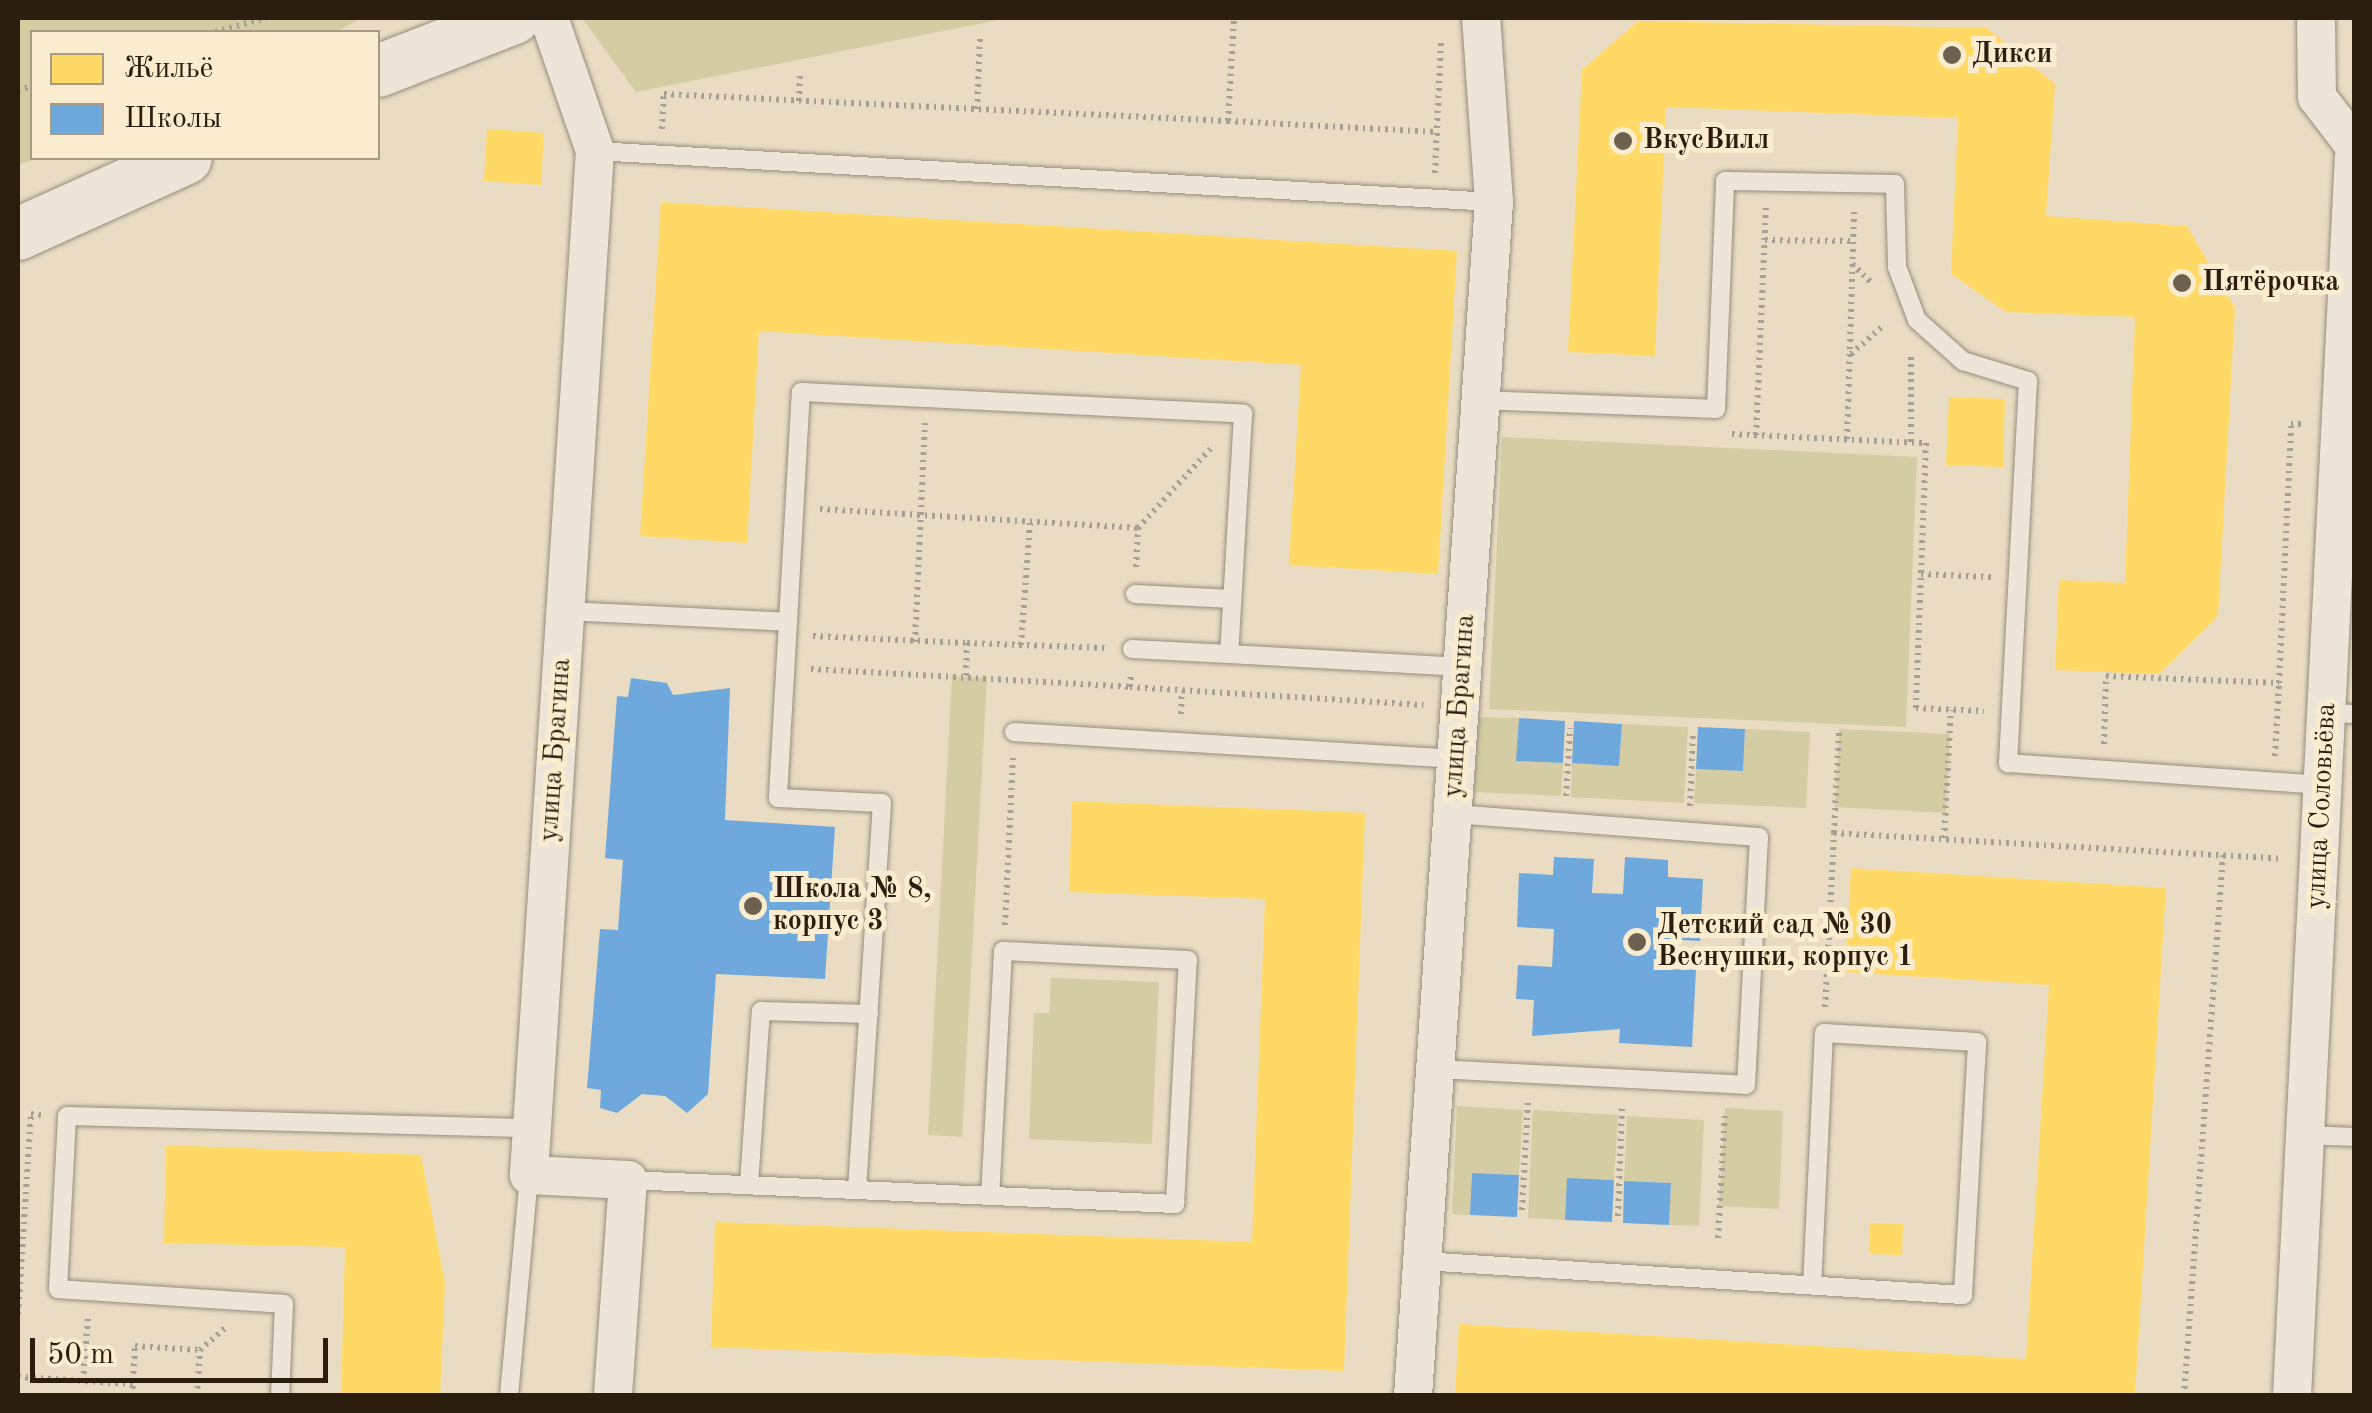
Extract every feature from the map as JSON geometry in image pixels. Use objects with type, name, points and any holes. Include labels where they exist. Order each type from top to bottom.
[{"type":"main road","points":[[380,70],[514,18]]},
{"type":"main road","points":[[18,234],[182,160]]},
{"type":"street","name":"улица Брагина","points":[[529,1175],[595,151],[549,18]]},
{"type":"street","name":"улица Брагина","points":[[1413,1396],[1494,202],[1480,18]]},
{"type":"street","points":[[2316,18],[2317,97],[2354,145]]},
{"type":"street","name":"улица Соловьёва","points":[[2292,1396],[2324,786],[2341,714],[2342,427],[2352,273],[2354,157]]},
{"type":"street","points":[[529,1175],[628,1180],[613,1396]]},
{"type":"lane","points":[[595,151],[1494,202]]},
{"type":"lane","points":[[1481,400],[1716,409],[1725,181],[1895,184],[1900,284],[1930,335],[1986,372],[2028,381],[2008,763],[2324,786]]},
{"type":"lane","points":[[857,1190],[882,803],[778,798],[802,392],[1242,414],[1229,654]]},
{"type":"lane","points":[[1135,594],[1232,600]]},
{"type":"lane","points":[[565,611],[787,628]]},
{"type":"lane","points":[[1132,648],[1462,667]]},
{"type":"lane","points":[[1014,732],[1456,759]]},
{"type":"lane","points":[[1436,1069],[1746,1086],[1759,838],[1453,814]]},
{"type":"lane","points":[[628,1180],[749,1185],[990,1196],[1175,1204],[1188,960],[1003,951],[990,1196]]},
{"type":"lane","points":[[749,1185],[761,1011],[869,1014]]},
{"type":"lane","points":[[1422,1262],[1963,1295],[1977,1042],[1824,1033],[1812,1285]]},
{"type":"lane","points":[[280,1396],[284,1304],[58,1289],[67,1116],[532,1128]]},
{"type":"lane","points":[[2305,1136],[2354,1137]]},
{"type":"lane","points":[[509,1396],[529,1175]]},
{"type":"path","points":[[222,30],[266,18]]},
{"type":"path","points":[[1228,121],[1234,18]]},
{"type":"path","points":[[1434,199],[1442,18]]},
{"type":"path","points":[[977,109],[980,36]]},
{"type":"path","points":[[799,101],[800,72]]},
{"type":"path","points":[[660,155],[664,94],[1436,132]]},
{"type":"path","points":[[1756,435],[1767,182]]},
{"type":"path","points":[[1847,440],[1856,183]]},
{"type":"path","points":[[1765,240],[1853,241]]},
{"type":"path","points":[[1852,264],[1884,294]]},
{"type":"path","points":[[1884,310],[1884,325],[1894,335]]},
{"type":"path","points":[[1850,354],[1884,325]]},
{"type":"path","points":[[1903,346],[1913,356],[1911,442]]},
{"type":"path","points":[[915,642],[926,398]]},
{"type":"path","points":[[1135,594],[1138,528],[1242,414]]},
{"type":"path","points":[[2273,782],[2291,424],[2342,427]]},
{"type":"path","points":[[1718,433],[1926,443],[1916,708],[2011,712]]},
{"type":"path","points":[[795,508],[1138,528]]},
{"type":"path","points":[[1022,645],[1030,522]]},
{"type":"path","points":[[1921,574],[2018,578]]},
{"type":"path","points":[[787,628],[915,642],[1132,648],[1130,688]]},
{"type":"path","points":[[966,677],[967,643]]},
{"type":"path","points":[[786,668],[1460,708]]},
{"type":"path","points":[[2103,770],[2106,676],[2279,683]]},
{"type":"path","points":[[1944,838],[1951,710]]},
{"type":"path","points":[[1564,822],[1570,728]]},
{"type":"path","points":[[1824,1033],[1839,729]]},
{"type":"path","points":[[1688,832],[1692,730]]},
{"type":"path","points":[[1003,951],[1014,732]]},
{"type":"path","points":[[1834,834],[2320,861]]},
{"type":"path","points":[[2184,1396],[2223,855]]},
{"type":"path","points":[[1522,1210],[1529,1074]]},
{"type":"path","points":[[1618,1216],[1624,1079]]},
{"type":"path","points":[[1718,1238],[1726,1084]]},
{"type":"path","points":[[18,1314],[31,1114],[67,1116]]},
{"type":"path","points":[[83,1381],[90,1292]]},
{"type":"path","points":[[132,1396],[135,1346],[200,1350],[197,1396]]},
{"type":"path","points":[[18,1376],[133,1384]]},
{"type":"shaded area","points":[[18,18],[362,18],[339,30],[30,30],[32,160],[18,165]]},
{"type":"shaded area","points":[[582,18],[1009,18],[636,92]]},
{"type":"shaded area","points":[[1502,437],[1917,457],[1906,727],[1489,709]]},
{"type":"shaded area","points":[[952,676],[987,678],[962,1137],[928,1135]]},
{"type":"shaded area","points":[[1478,717],[1519,718],[1517,761],[1563,763],[1561,796],[1474,792]]},
{"type":"shaded area","points":[[1622,724],[1688,727],[1684,803],[1571,797],[1572,763],[1619,765]]},
{"type":"shaded area","points":[[1745,729],[1810,732],[1806,808],[1694,803],[1696,769],[1743,771]]},
{"type":"shaded area","points":[[1839,729],[1950,734],[1946,813],[1835,807]]},
{"type":"shaded area","points":[[1051,978],[1159,982],[1152,1144],[1029,1139],[1034,1013],[1049,1013]]},
{"type":"shaded area","points":[[1457,1106],[1523,1110],[1519,1175],[1472,1173],[1470,1215],[1452,1214]]},
{"type":"shaded area","points":[[1725,1108],[1783,1111],[1779,1209],[1719,1206]]},
{"type":"shaded area","points":[[1533,1110],[1618,1115],[1614,1180],[1568,1178],[1565,1220],[1528,1218]]},
{"type":"shaded area","points":[[1627,1116],[1704,1120],[1699,1226],[1669,1225],[1671,1183],[1624,1181]]},
{"type":"building: Жильё","points":[[1638,21],[1987,28],[2055,84],[2046,216],[2187,226],[2235,308],[2218,616],[2159,674],[2055,670],[2059,580],[2125,583],[2135,317],[2006,312],[1951,274],[1958,118],[1666,107],[1655,356],[1568,352],[1582,70]]},
{"type":"building: Жильё","points":[[487,129],[544,133],[541,185],[484,181]]},
{"type":"building: Жильё","points":[[661,202],[1457,251],[1438,574],[1289,565],[1301,365],[759,331],[747,543],[640,536]]},
{"type":"building: Жильё","points":[[1949,397],[2005,399],[2003,467],[1946,465]]},
{"type":"building: Жильё","points":[[1072,801],[1365,813],[1344,1371],[711,1347],[715,1222],[1252,1242],[1265,899],[1069,892]]},
{"type":"building: Жильё","points":[[1851,868],[2166,888],[2135,1396],[1455,1396],[1459,1324],[2026,1359],[2049,985],[1845,972]]},
{"type":"building: Жильё","points":[[166,1145],[421,1155],[445,1283],[440,1396],[341,1396],[345,1247],[164,1243]]},
{"type":"building: Жильё","points":[[1870,1223],[1903,1224],[1902,1255],[1869,1254]]},
{"type":"building: Школы","points":[[631,678],[667,683],[673,695],[730,688],[725,820],[835,827],[825,979],[716,974],[708,1094],[687,1113],[665,1096],[642,1094],[617,1113],[600,1108],[601,1090],[587,1088],[600,929],[618,930],[623,860],[605,858],[617,696],[628,697]]},
{"type":"building: Школы","points":[[1519,718],[1565,721],[1563,763],[1516,761]]},
{"type":"building: Школы","points":[[1574,721],[1622,724],[1619,766],[1572,763]]},
{"type":"building: Школы","points":[[1698,727],[1745,729],[1743,771],[1696,769]]},
{"type":"building: Школы","points":[[1554,857],[1594,859],[1592,893],[1623,894],[1625,857],[1668,860],[1668,877],[1703,879],[1700,941],[1662,939],[1660,969],[1696,970],[1692,1047],[1619,1043],[1620,1029],[1532,1036],[1534,1000],[1516,999],[1518,965],[1552,967],[1554,929],[1517,927],[1519,873],[1553,875]]},
{"type":"building: Школы","points":[[1472,1173],[1519,1175],[1517,1217],[1470,1215]]},
{"type":"building: Школы","points":[[1567,1178],[1614,1180],[1612,1222],[1565,1220]]},
{"type":"building: Школы","points":[[1624,1181],[1671,1183],[1669,1225],[1623,1223]]},
{"type":"place","name":"Дикси","points":[[1952,55]]},
{"type":"place","name":"ВкусВилл","points":[[1623,141]]},
{"type":"place","name":"Пятёрочка","points":[[2182,283]]},
{"type":"place","name":"Школа № 8, корпус 3","points":[[753,906]]},
{"type":"place","name":"Детский сад № 30 Веснушки, корпус 1","points":[[1637,942]]}]
